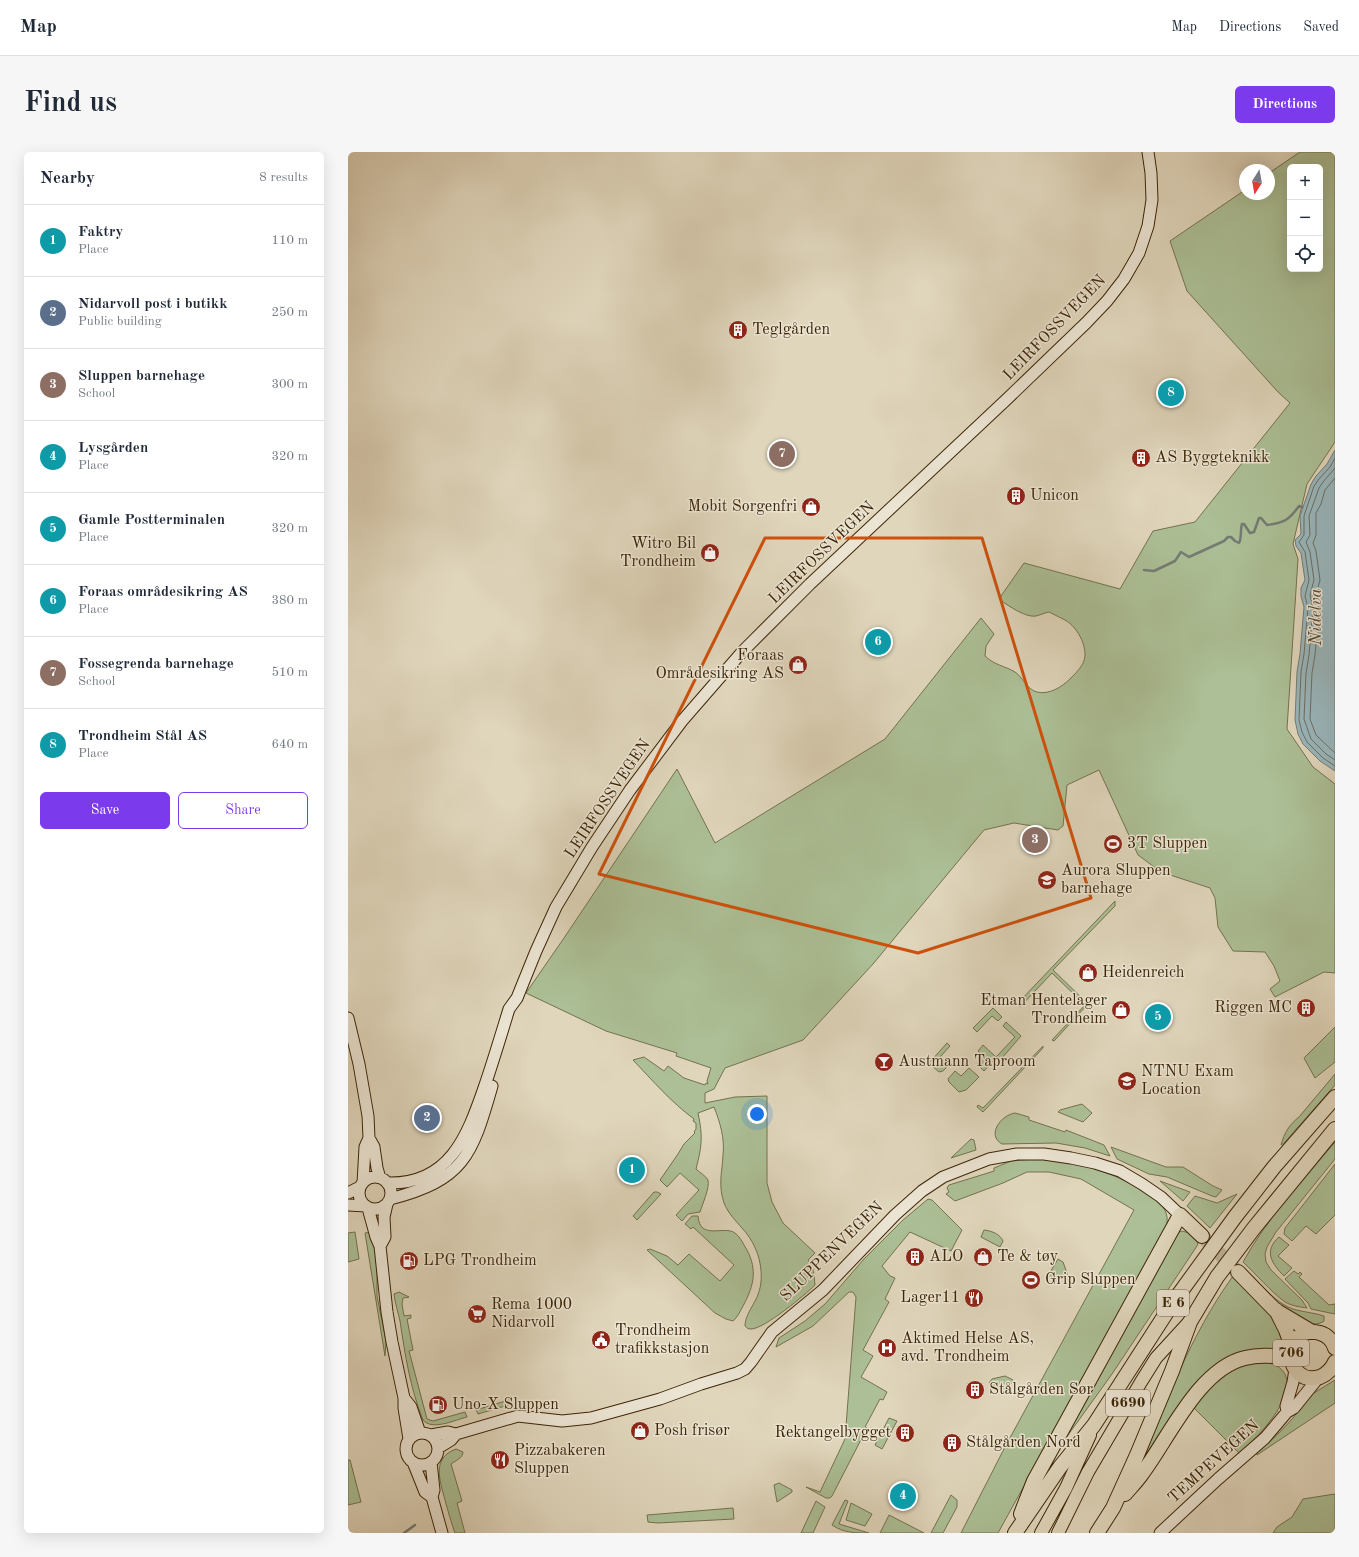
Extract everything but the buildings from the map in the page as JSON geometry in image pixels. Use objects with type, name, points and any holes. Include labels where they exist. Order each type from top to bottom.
[{"type":"highway","name":"E 6","points":[[1014,1533],[1060,1467],[1094,1425],[1162,1320],[1226,1228],[1274,1167],[1335,1097]]},
{"type":"highway","name":"E 6","points":[[1113,1508],[1172,1371],[1190,1322],[1217,1277],[1254,1228],[1335,1129]]},
{"type":"highway","name":"E 6","points":[[1014,1533],[1034,1481],[1180,1214]]},
{"type":"highway","name":"SLUPPENVEGEN","points":[[1180,1214],[1202,1236]]},
{"type":"highway","name":"706","points":[[1238,1272],[1275,1310],[1312,1332]]},
{"type":"highway","name":"706","points":[[1275,1310],[1286,1330],[1293,1358],[1304,1376],[1319,1377],[1326,1374],[1335,1364]]},
{"type":"highway","name":"706","points":[[1293,1358],[1294,1342],[1302,1335],[1312,1332],[1317,1332],[1327,1336],[1335,1348]]},
{"type":"highway","name":"E 6","points":[[1097,1533],[1113,1508],[1141,1475],[1198,1393],[1219,1371],[1227,1365],[1244,1358],[1267,1355],[1293,1358]]},
{"type":"main road","name":"6690","points":[[1058,1533],[1088,1472],[1140,1382],[1156,1358],[1190,1322]]},
{"type":"main road","name":"6690","points":[[1041,1533],[1066,1488],[1094,1425]]},
{"type":"street","name":"LEIRFOSSVEGEN","points":[[384,1181],[408,1182],[430,1174],[451,1157],[461,1144],[476,1113],[509,1009],[517,998],[556,907],[592,847],[630,790],[682,721],[742,652],[816,579],[1008,399],[1086,323],[1107,301],[1124,279],[1139,253],[1148,226],[1152,200],[1151,173],[1148,152]]},
{"type":"street","name":"LEIRFOSSVEGEN","points":[[388,1202],[415,1193],[440,1181],[455,1169],[469,1152],[481,1124],[517,1010],[517,998]]},
{"type":"street","points":[[348,1018],[359,1064],[370,1138],[374,1147],[377,1168],[391,1190],[384,1217],[384,1237],[380,1246]]},
{"type":"street","points":[[370,1138],[365,1147],[360,1198],[367,1207],[380,1246],[387,1312],[404,1398],[404,1408],[409,1439],[406,1451],[409,1459],[419,1464],[426,1464],[435,1458],[438,1448],[435,1439],[425,1434],[415,1434],[409,1439]]},
{"type":"street","name":"SLUPPENVEGEN","points":[[425,1434],[448,1432],[456,1434],[518,1416],[562,1421],[591,1418],[660,1400],[701,1384],[737,1373],[745,1369],[751,1362],[772,1332],[823,1290],[895,1215],[922,1191],[943,1178],[989,1159],[1017,1154],[1044,1154],[1095,1163],[1120,1171],[1142,1184],[1180,1214]]},
{"type":"street","points":[[348,1193],[373,1178],[384,1181]]},
{"type":"street","points":[[348,1206],[377,1209],[388,1202]]},
{"type":"street","points":[[1287,1412],[1286,1406],[1293,1382],[1293,1358]]},
{"type":"street","name":"TEMPEVEGEN","points":[[1160,1533],[1213,1483],[1265,1438],[1287,1412],[1294,1408],[1319,1377]]},
{"type":"street","points":[[404,1398],[411,1407],[425,1434]]},
{"type":"street","name":"SLUPPENVEGEN","points":[[438,1448],[451,1440],[456,1434]]},
{"type":"street","points":[[413,1462],[425,1492],[432,1497]]},
{"type":"street","points":[[431,1462],[434,1490],[432,1497],[442,1533]]},
{"type":"highlighted area","points":[[765,538],[982,538],[1091,898],[918,953],[599,874]]},
{"type":"green space","points":[[1300,152],[1335,152],[1335,442],[1307,484],[1293,544],[1298,559],[1287,729],[1313,767],[1335,784],[1335,973],[1324,972],[1275,997],[1270,989],[1280,981],[1274,966],[1265,952],[1233,951],[1218,927],[1215,898],[1210,888],[1161,872],[1138,855],[1099,770],[1067,785],[1063,826],[1058,830],[1014,823],[984,830],[873,964],[803,1040],[725,1068],[714,1089],[705,1093],[705,1103],[735,1097],[767,1096],[767,1183],[772,1202],[783,1223],[815,1253],[808,1260],[813,1269],[815,1285],[803,1296],[765,1324],[757,1328],[748,1329],[745,1326],[745,1323],[747,1316],[757,1298],[761,1279],[760,1265],[753,1243],[730,1213],[722,1197],[721,1179],[723,1137],[714,1107],[698,1113],[701,1128],[701,1141],[700,1154],[696,1169],[708,1180],[707,1192],[700,1212],[688,1214],[682,1221],[676,1215],[699,1190],[680,1173],[667,1187],[660,1180],[684,1144],[695,1133],[696,1123],[693,1121],[694,1119],[670,1098],[633,1060],[644,1057],[664,1071],[668,1066],[684,1078],[705,1085],[706,1083],[708,1084],[707,1081],[711,1068],[676,1056],[677,1053],[606,1031],[526,993],[677,769],[715,843],[885,739],[981,618],[994,634],[986,646],[985,656],[1015,672],[1027,686],[1037,692],[1042,693],[1055,690],[1067,682],[1082,665],[1085,653],[1084,646],[1082,640],[1070,623],[1049,612],[1036,616],[1027,615],[1000,600],[1001,596],[1024,563],[1120,589],[1153,531],[1195,522],[1290,403],[1278,392],[1187,291],[1170,241],[1239,194],[1239,200],[1275,200],[1275,169]]},
{"type":"green space","points":[[1115,901],[1115,906],[1053,970],[1088,1004],[1054,1041],[1052,1040],[1085,1005],[1052,973],[1020,1007],[1019,1002]]},
{"type":"green space","points":[[993,1008],[1002,1017],[998,1021],[992,1016],[977,1032],[973,1028]]},
{"type":"green space","points":[[1006,1022],[1021,1036],[1002,1058],[994,1060],[984,1071],[977,1064],[980,1061],[978,1059],[982,1055],[978,1051],[983,1045],[996,1057],[1015,1037],[1003,1026]]},
{"type":"green space","points":[[1335,1027],[1335,1062],[1315,1078],[1304,1058]]},
{"type":"green space","points":[[947,1043],[950,1046],[940,1057],[949,1065],[943,1071],[939,1072],[931,1065],[930,1062]]},
{"type":"green space","points":[[1043,1046],[1043,1048],[983,1112],[977,1107],[978,1105],[983,1108]]},
{"type":"green space","points":[[969,1068],[979,1077],[966,1090],[959,1092],[948,1079],[955,1071],[961,1076]]},
{"type":"green space","points":[[1335,1074],[1335,1085],[1281,1145],[1290,1126]]},
{"type":"green space","points":[[1082,1104],[1092,1113],[1083,1122],[1058,1112],[1060,1110]]},
{"type":"green space","points":[[1015,1113],[1029,1117],[1029,1120],[1065,1132],[1066,1130],[1104,1145],[1110,1156],[1085,1148],[1056,1143],[1002,1144],[995,1136],[997,1126],[1005,1117]]},
{"type":"green space","points":[[971,1139],[974,1140],[976,1150],[951,1158]]},
{"type":"green space","points":[[1335,1142],[1335,1159],[1276,1232],[1267,1247],[1265,1254],[1266,1262],[1271,1270],[1302,1300],[1307,1308],[1296,1306],[1279,1298],[1243,1262],[1252,1246],[1274,1215]]},
{"type":"green space","points":[[1111,1147],[1166,1167],[1183,1167],[1222,1190],[1216,1197],[1167,1177],[1149,1174],[1117,1159]]},
{"type":"green space","points":[[1033,1159],[1078,1164],[1121,1179],[1161,1204],[1167,1217],[1166,1229],[998,1533],[961,1533],[1005,1447],[1134,1210],[1081,1179],[1049,1172],[1027,1172],[1003,1183],[955,1201],[946,1194],[949,1192],[947,1188],[949,1185],[994,1171],[994,1168],[1011,1161]]},
{"type":"green space","points":[[1335,1164],[1335,1215],[1316,1234],[1306,1226],[1292,1241],[1284,1234],[1285,1228]]},
{"type":"green space","points":[[1160,1181],[1190,1192],[1183,1201]]},
{"type":"green space","points":[[654,1192],[661,1194],[637,1220],[633,1216]]},
{"type":"green space","points":[[1237,1194],[1210,1228],[1187,1206],[1195,1196],[1217,1203]]},
{"type":"green space","points":[[928,1199],[932,1200],[962,1230],[951,1251],[910,1232],[882,1266],[890,1276],[895,1278],[885,1299],[889,1302],[863,1350],[873,1356],[861,1377],[887,1392],[883,1400],[880,1399],[865,1427],[867,1428],[832,1496],[830,1498],[826,1498],[806,1487],[820,1492],[845,1439],[856,1297],[853,1292],[849,1292],[813,1326],[776,1347],[779,1338],[805,1321],[825,1304],[864,1259],[903,1220]]},
{"type":"green space","points":[[692,1216],[698,1216],[700,1224],[703,1228],[708,1230],[725,1230],[735,1233],[748,1253],[753,1268],[752,1283],[747,1298],[738,1316],[733,1321],[715,1313],[647,1250],[650,1249],[667,1256],[678,1265],[689,1254],[720,1281],[734,1265],[693,1227],[691,1229],[685,1224]]},
{"type":"green space","points":[[984,1230],[993,1232],[1000,1236],[1003,1241],[1000,1247],[981,1237]]},
{"type":"green space","points":[[1182,1231],[1189,1233],[1198,1243],[1197,1246],[1112,1374],[1058,1449],[1177,1233]]},
{"type":"green space","points":[[355,1232],[359,1259],[348,1262],[348,1233]]},
{"type":"green space","points":[[372,1232],[377,1260],[377,1296],[386,1341],[385,1356],[365,1233]]},
{"type":"green space","points":[[1279,1237],[1289,1245],[1278,1256],[1292,1268],[1284,1276],[1273,1262],[1270,1252],[1274,1242]]},
{"type":"green space","points":[[1058,1259],[1063,1262],[1068,1276],[1065,1278],[1059,1277],[1055,1281],[1047,1277]]},
{"type":"green space","points":[[1241,1265],[1263,1288],[1282,1304],[1297,1310],[1324,1316],[1324,1321],[1315,1324],[1304,1321],[1292,1315],[1267,1295],[1240,1268]]},
{"type":"green space","points":[[1294,1271],[1298,1274],[1300,1272],[1302,1274],[1299,1277],[1329,1305],[1335,1304],[1335,1314],[1311,1309],[1308,1303],[1285,1279]]},
{"type":"green space","points":[[1233,1276],[1259,1300],[1275,1319],[1283,1339],[1282,1350],[1256,1350],[1230,1357],[1138,1474],[1179,1372],[1204,1323]]},
{"type":"green space","points":[[399,1292],[409,1297],[403,1298],[402,1304],[404,1316],[411,1315],[411,1318],[407,1319],[413,1350],[409,1351],[427,1419],[433,1421],[465,1412],[467,1417],[438,1425],[432,1425],[423,1420],[411,1383],[395,1301],[394,1294]]},
{"type":"green space","points":[[1260,1361],[1277,1366],[1285,1375],[1287,1386],[1284,1399],[1267,1425],[1257,1437],[1239,1453],[1193,1407],[1208,1389],[1225,1374],[1241,1366]]},
{"type":"green space","points":[[1005,1376],[1013,1380],[1006,1393],[989,1383],[992,1379]]},
{"type":"green space","points":[[1335,1380],[1335,1403],[1257,1455],[1257,1453],[1293,1418],[1309,1396]]},
{"type":"green space","points":[[512,1399],[512,1404],[478,1414],[476,1410]]},
{"type":"green space","points":[[889,1418],[897,1421],[882,1449],[875,1445]]},
{"type":"green space","points":[[456,1449],[463,1452],[460,1458],[451,1464],[462,1501],[457,1503],[465,1533],[455,1533],[441,1485],[439,1471],[443,1458],[448,1453]]},
{"type":"green space","points":[[348,1460],[350,1460],[361,1502],[348,1505]]},
{"type":"green space","points":[[779,1483],[792,1490],[792,1492],[777,1502],[774,1485]]},
{"type":"green space","points":[[1335,1494],[1335,1533],[1273,1533],[1277,1527],[1292,1517],[1303,1499]]},
{"type":"green space","points":[[951,1495],[957,1500],[957,1507],[943,1533],[931,1533]]},
{"type":"green space","points":[[845,1500],[848,1501],[839,1524],[869,1533],[854,1533],[836,1528],[832,1525]]},
{"type":"green space","points":[[816,1501],[825,1507],[813,1533],[801,1533]]},
{"type":"green space","points":[[851,1503],[872,1514],[865,1526],[846,1520]]},
{"type":"green space","points":[[733,1508],[734,1519],[658,1523],[648,1522],[647,1515]]},
{"type":"green space","points":[[889,1515],[924,1533],[880,1533]]},
{"type":"water","name":"Nidelva","points":[[1335,450],[1335,771],[1320,761],[1303,744],[1298,734],[1295,720],[1297,672],[1304,607],[1301,596],[1301,588],[1305,580],[1301,553],[1296,546],[1295,540],[1301,534],[1300,516],[1311,484],[1327,464]]},
{"type":"waterway","points":[[1144,570],[1154,571],[1175,561],[1181,552],[1189,557],[1224,541],[1228,537],[1231,537],[1239,543],[1242,524],[1244,524],[1250,533],[1254,532],[1259,518],[1261,518],[1267,525],[1282,522],[1289,518],[1299,506],[1302,507]]},
{"type":"waterway","points":[[404,1533],[415,1525]]},
{"type":"tunnel","points":[[1202,1236],[1236,1270]]},
{"type":"place","name":"Teglgården","points":[[738,330]]},
{"type":"place","name":"Trondheim Stål AS","points":[[1171,393]]},
{"type":"place","name":"Fossegrenda barnehage","points":[[782,454]]},
{"type":"place","name":"AS Byggteknikk","points":[[1141,458]]},
{"type":"place","name":"Unicon","points":[[1016,496]]},
{"type":"place","name":"Mobit Sorgenfri","points":[[811,507]]},
{"type":"place","name":"Witro Bil Trondheim","points":[[710,553]]},
{"type":"place","name":"Foraas områdesikring AS","points":[[878,642]]},
{"type":"place","name":"Foraas Områdesikring AS","points":[[798,665]]},
{"type":"place","name":"Sluppen barnehage","points":[[1035,840]]},
{"type":"place","name":"3T Sluppen","points":[[1113,844]]},
{"type":"place","name":"Aurora Sluppen barnehage","points":[[1047,880]]},
{"type":"place","name":"Heidenreich","points":[[1088,973]]},
{"type":"place","name":"Riggen MC","points":[[1306,1008]]},
{"type":"place","name":"Etman Hentelager Trondheim","points":[[1121,1010]]},
{"type":"place","name":"Gamle Postterminalen","points":[[1158,1017]]},
{"type":"place","name":"Austmann Taproom","points":[[884,1062]]},
{"type":"place","name":"NTNU Exam Location","points":[[1127,1081]]},
{"type":"place","name":"Nidarvoll post i butikk","points":[[427,1118]]},
{"type":"place","name":"Faktry","points":[[632,1170]]},
{"type":"place","name":"ALO","points":[[915,1257]]},
{"type":"place","name":"Te & tøy","points":[[983,1257]]},
{"type":"place","name":"LPG Trondheim","points":[[409,1261]]},
{"type":"place","name":"Grip Sluppen","points":[[1031,1280]]},
{"type":"place","name":"Lager11","points":[[974,1298]]},
{"type":"place","name":"Rema 1000 Nidarvoll","points":[[477,1314]]},
{"type":"place","name":"Trondheim trafikkstasjon","points":[[601,1340]]},
{"type":"place","name":"Aktimed Helse AS, avd. Trondheim","points":[[887,1348]]},
{"type":"place","name":"Stålgården Sør","points":[[975,1390]]},
{"type":"place","name":"Uno-X Sluppen","points":[[438,1405]]},
{"type":"place","name":"Posh frisør","points":[[640,1431]]},
{"type":"place","name":"Rektangelbygget","points":[[905,1433]]},
{"type":"place","name":"Stålgården Nord","points":[[952,1443]]},
{"type":"place","name":"Pizzabakeren Sluppen","points":[[500,1460]]},
{"type":"place","name":"Lysgården","points":[[903,1496]]}]
